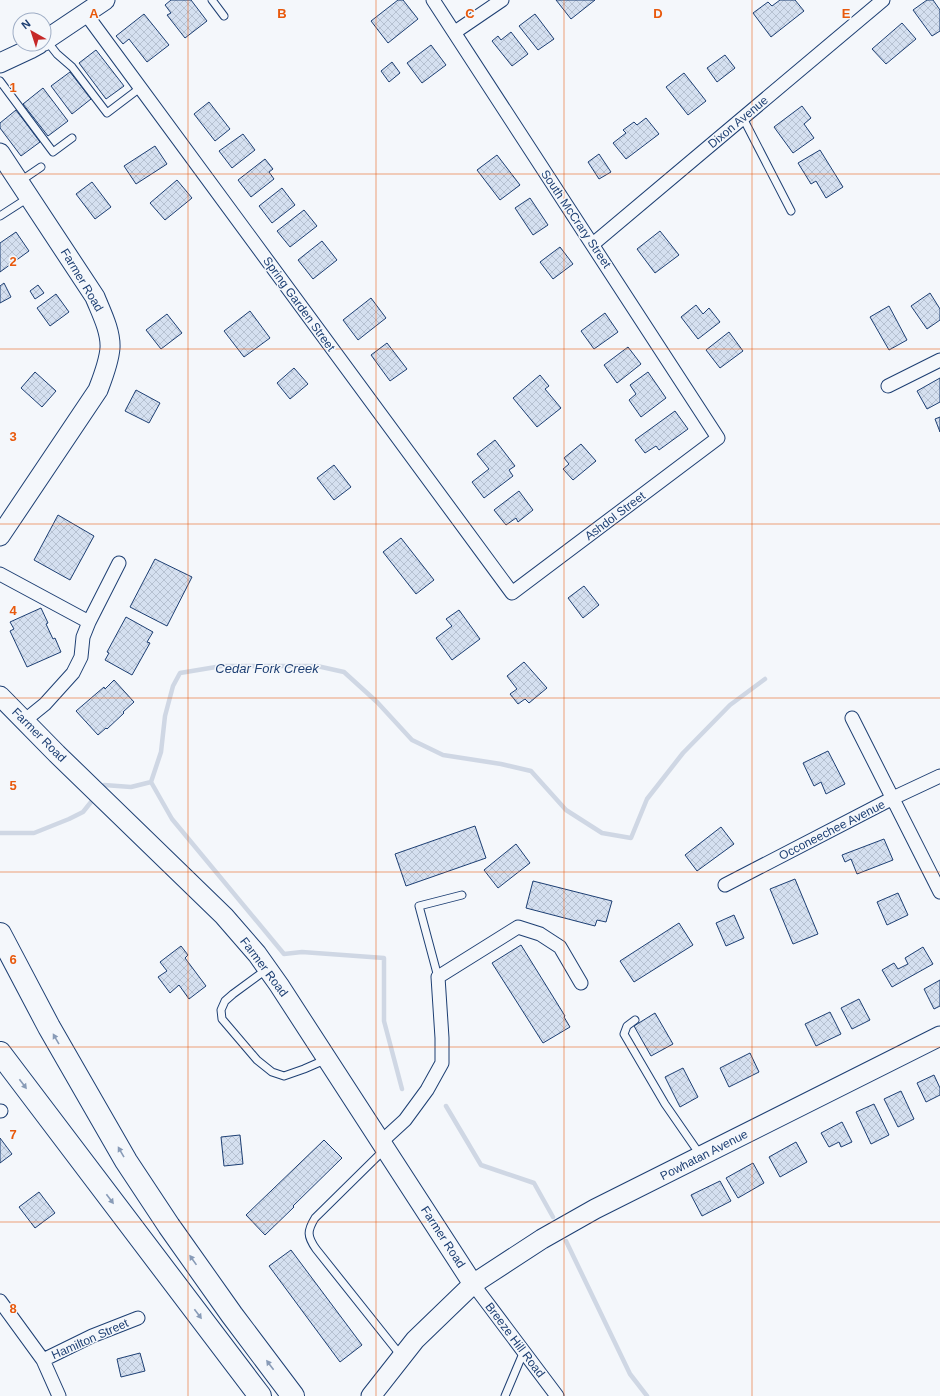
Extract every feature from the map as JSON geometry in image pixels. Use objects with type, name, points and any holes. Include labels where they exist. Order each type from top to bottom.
[{"type":"highway","points":[[0,934],[49,1027],[126,1162],[232,1315],[293,1396]]},
{"type":"highway","points":[[0,1053],[260,1396]]},
{"type":"street","points":[[52,35],[105,0]]},
{"type":"street","name":"South McCrary Street","points":[[433,0],[718,438]]},
{"type":"street","points":[[455,32],[502,0]]},
{"type":"street","name":"Dixon Avenue","points":[[593,244],[883,0]]},
{"type":"street","name":"Spring Garden Street","points":[[86,14],[512,593]]},
{"type":"street","points":[[0,63],[24,52]]},
{"type":"street","name":"Farmer Road","points":[[0,536],[98,390],[107,366],[110,347],[106,322],[95,297],[19,182],[1,158]]},
{"type":"street","points":[[888,386],[940,360]]},
{"type":"street","name":"Ashdol Street","points":[[512,593],[718,438]]},
{"type":"street","points":[[24,721],[50,699],[73,673],[81,657],[84,638],[89,622],[119,563]]},
{"type":"street","points":[[0,574],[89,622]]},
{"type":"street","name":"Farmer Road","points":[[0,696],[89,786],[224,916],[267,969],[327,1058],[473,1284]]},
{"type":"street","points":[[852,718],[940,892]]},
{"type":"street","name":"Occoneechee Avenue","points":[[725,885],[893,798],[940,776]]},
{"type":"street","points":[[383,1145],[410,1114],[428,1090],[442,1063],[438,977],[518,927],[540,934],[560,947],[581,983]]},
{"type":"street","name":"Powhatan Avenue","points":[[371,1396],[415,1340],[473,1284],[542,1239],[595,1209],[940,1036]]},
{"type":"street","name":"Breeze Hill Road","points":[[473,1284],[557,1396]]},
{"type":"street","points":[[0,1301],[43,1360],[59,1396]]},
{"type":"street","name":"Hamilton Street","points":[[43,1360],[92,1336],[138,1318]]},
{"type":"lane","points":[[212,0],[224,16]]},
{"type":"lane","points":[[52,49],[72,67],[107,112],[140,88]]},
{"type":"lane","points":[[0,81],[53,152],[72,138]]},
{"type":"lane","points":[[743,118],[791,211]]},
{"type":"lane","points":[[19,182],[41,167]]},
{"type":"lane","points":[[0,216],[29,197]]},
{"type":"lane","points":[[438,977],[419,906],[462,895]]},
{"type":"lane","points":[[267,969],[225,1001],[221,1010],[222,1019],[257,1060],[272,1072],[284,1076],[304,1069],[327,1058]]},
{"type":"lane","points":[[635,1020],[627,1026],[624,1034],[661,1098],[702,1156]]},
{"type":"lane","points":[[383,1145],[315,1218],[310,1225],[308,1233],[310,1241],[316,1249],[402,1357]]},
{"type":"lane","points":[[505,1396],[524,1351]]},
{"type":"building","points":[[171,0],[191,0],[207,21],[185,38],[167,15],[171,13],[165,5]]},
{"type":"building","points":[[398,0],[403,0],[418,19],[388,43],[371,21]]},
{"type":"building","points":[[556,0],[595,0],[571,19]]},
{"type":"building","points":[[780,0],[795,0],[804,11],[771,37],[753,13],[768,2],[772,6]]},
{"type":"building","points":[[927,0],[933,0],[940,10],[940,31],[932,36],[913,10]]},
{"type":"building","points":[[144,14],[169,45],[147,62],[129,39],[123,44],[116,36]]},
{"type":"building","points":[[535,14],[554,39],[538,50],[519,26]]},
{"type":"building","points":[[902,23],[916,39],[886,64],[872,49]]},
{"type":"building","points":[[511,32],[528,54],[512,66],[492,41],[498,36],[501,40]]},
{"type":"building","points":[[431,45],[446,65],[422,83],[407,63]]},
{"type":"building","points":[[96,50],[124,86],[106,99],[79,63]]},
{"type":"building","points":[[725,55],[735,68],[717,82],[707,68]]},
{"type":"building","points":[[392,62],[400,73],[389,82],[381,71]]},
{"type":"building","points":[[70,72],[91,99],[72,114],[51,86]]},
{"type":"building","points":[[684,73],[706,101],[688,115],[666,87]]},
{"type":"building","points":[[43,88],[68,121],[48,136],[23,104]]},
{"type":"building","points":[[209,102],[230,129],[215,141],[194,114]]},
{"type":"building","points":[[802,106],[811,118],[804,124],[814,138],[793,153],[774,127]]},
{"type":"building","points":[[16,110],[40,142],[21,156],[0,128],[0,123]]},
{"type":"building","points":[[646,118],[659,134],[626,159],[613,143],[626,133],[623,130],[634,122],[637,125]]},
{"type":"building","points":[[243,134],[255,150],[232,168],[219,151]]},
{"type":"building","points":[[155,146],[167,164],[136,184],[124,166]]},
{"type":"building","points":[[820,150],[843,187],[826,198],[816,181],[811,184],[798,163]]},
{"type":"building","points":[[599,154],[611,172],[599,179],[588,162]]},
{"type":"building","points":[[497,155],[520,185],[500,200],[477,170]]},
{"type":"building","points":[[265,159],[273,169],[269,172],[274,179],[251,197],[238,180]]},
{"type":"building","points":[[177,180],[192,198],[165,220],[150,203]]},
{"type":"building","points":[[92,182],[111,207],[95,219],[76,194]]},
{"type":"building","points":[[282,188],[295,205],[272,223],[259,206]]},
{"type":"building","points":[[530,198],[548,225],[533,235],[515,208]]},
{"type":"building","points":[[304,210],[317,226],[290,247],[277,231]]},
{"type":"building","points":[[660,231],[679,255],[655,273],[637,249]]},
{"type":"building","points":[[16,232],[29,251],[0,272],[0,243]]},
{"type":"building","points":[[322,241],[337,260],[313,279],[298,260]]},
{"type":"building","points":[[560,247],[573,264],[553,279],[540,262]]},
{"type":"building","points":[[4,283],[11,297],[0,303],[0,286]]},
{"type":"building","points":[[38,285],[44,293],[35,299],[30,291]]},
{"type":"building","points":[[930,293],[940,309],[940,320],[927,329],[911,306]]},
{"type":"building","points":[[56,294],[69,312],[50,326],[37,308]]},
{"type":"building","points":[[371,298],[386,318],[358,340],[343,320]]},
{"type":"building","points":[[696,305],[703,314],[709,308],[720,322],[698,339],[681,317]]},
{"type":"building","points":[[889,306],[907,340],[889,350],[870,317]]},
{"type":"building","points":[[250,311],[270,338],[244,357],[224,331]]},
{"type":"building","points":[[605,313],[618,332],[594,349],[581,331]]},
{"type":"building","points":[[167,314],[182,333],[161,349],[146,330]]},
{"type":"building","points":[[729,332],[743,351],[720,368],[706,350]]},
{"type":"building","points":[[387,343],[407,369],[390,381],[371,355]]},
{"type":"building","points":[[628,347],[641,364],[617,383],[604,365]]},
{"type":"building","points":[[294,368],[308,384],[290,399],[277,383]]},
{"type":"building","points":[[35,372],[56,391],[42,407],[21,388]]},
{"type":"building","points":[[648,372],[666,398],[641,417],[629,400],[636,394],[630,385]]},
{"type":"building","points":[[540,375],[549,386],[545,389],[561,408],[537,427],[513,398]]},
{"type":"building","points":[[940,378],[940,402],[927,409],[917,391]]},
{"type":"building","points":[[136,390],[160,403],[149,423],[125,411]]},
{"type":"building","points":[[675,411],[688,429],[659,450],[656,446],[645,453],[635,440]]},
{"type":"building","points":[[940,417],[940,432],[935,419]]},
{"type":"building","points":[[495,440],[515,466],[509,470],[513,476],[484,498],[472,482],[489,469],[477,454]]},
{"type":"building","points":[[581,444],[596,461],[573,480],[563,469],[569,464],[564,458]]},
{"type":"building","points":[[334,465],[351,487],[334,500],[317,478]]},
{"type":"building","points":[[519,491],[533,510],[518,522],[516,518],[506,525],[494,510]]},
{"type":"building","points":[[58,515],[94,536],[70,580],[34,560]]},
{"type":"building","points":[[401,538],[434,580],[416,594],[383,552]]},
{"type":"building","points":[[155,559],[192,577],[167,626],[130,607]]},
{"type":"building","points":[[584,586],[599,605],[583,618],[568,598]]},
{"type":"building","points":[[41,608],[48,623],[46,624],[53,639],[55,638],[61,652],[27,667],[10,631],[14,629],[10,622]]},
{"type":"building","points":[[459,610],[480,639],[452,660],[436,638],[452,626],[446,619]]},
{"type":"building","points":[[126,617],[153,632],[147,642],[150,643],[132,675],[105,660],[109,653],[107,652]]},
{"type":"building","points":[[524,662],[547,688],[529,703],[525,699],[518,704],[510,694],[517,689],[507,676]]},
{"type":"building","points":[[114,680],[134,702],[107,729],[106,728],[98,735],[76,711],[104,687],[105,689]]},
{"type":"building","points":[[828,751],[845,784],[826,794],[821,782],[814,786],[803,763]]},
{"type":"building","points":[[475,826],[486,858],[406,886],[395,854]]},
{"type":"building","points":[[721,827],[734,844],[697,871],[685,855]]},
{"type":"building","points":[[884,839],[893,860],[857,874],[851,859],[845,862],[842,855]]},
{"type":"building","points":[[516,844],[530,863],[498,888],[484,870]]},
{"type":"building","points":[[795,879],[818,934],[793,944],[770,889]]},
{"type":"building","points":[[533,881],[612,901],[606,922],[597,920],[595,926],[526,908]]},
{"type":"building","points":[[898,893],[908,915],[887,925],[877,902]]},
{"type":"building","points":[[734,915],[744,938],[726,946],[716,923]]},
{"type":"building","points":[[679,923],[693,945],[634,982],[620,961]]},
{"type":"building","points":[[521,945],[565,1016],[564,1017],[570,1027],[543,1043],[492,963]]},
{"type":"building","points":[[181,946],[188,955],[185,958],[206,986],[189,999],[179,985],[170,993],[158,977],[167,971],[160,962]]},
{"type":"building","points":[[923,947],[933,964],[892,987],[882,970],[894,963],[898,969],[908,964],[905,958]]},
{"type":"building","points":[[940,980],[940,1006],[934,1009],[924,989]]},
{"type":"building","points":[[859,999],[870,1020],[852,1029],[841,1008]]},
{"type":"building","points":[[830,1012],[841,1034],[816,1046],[805,1024]]},
{"type":"building","points":[[655,1013],[673,1044],[651,1056],[634,1026]]},
{"type":"building","points":[[750,1053],[759,1072],[729,1087],[720,1068]]},
{"type":"building","points":[[683,1068],[698,1097],[680,1107],[665,1077]]},
{"type":"building","points":[[934,1075],[940,1088],[940,1095],[926,1102],[917,1083]]},
{"type":"building","points":[[901,1091],[914,1119],[898,1127],[884,1099]]},
{"type":"building","points":[[874,1104],[889,1135],[871,1144],[856,1112]]},
{"type":"building","points":[[842,1122],[852,1142],[841,1147],[839,1142],[829,1147],[821,1133]]},
{"type":"building","points":[[240,1135],[243,1164],[224,1166],[221,1137]]},
{"type":"building","points":[[0,1138],[12,1154],[0,1163]]},
{"type":"building","points":[[324,1140],[342,1158],[265,1235],[246,1215]]},
{"type":"building","points":[[796,1142],[807,1162],[780,1177],[769,1157]]},
{"type":"building","points":[[753,1163],[764,1183],[738,1198],[726,1178]]},
{"type":"building","points":[[720,1181],[731,1201],[702,1216],[691,1195]]},
{"type":"building","points":[[39,1192],[55,1213],[35,1228],[19,1207]]},
{"type":"building","points":[[291,1250],[362,1345],[340,1362],[269,1266]]},
{"type":"building","points":[[140,1353],[145,1371],[121,1377],[117,1359]]},
{"type":"waterway","name":"Cedar Fork Creek","points":[[101,789],[104,785],[131,787],[151,782],[161,752],[165,716],[173,686],[180,673],[222,666],[317,666],[344,672],[377,702],[412,740],[443,755],[501,764],[531,771],[566,810],[602,833],[631,838],[647,799],[683,753],[730,705],[765,679]]},
{"type":"waterway","points":[[151,782],[172,819],[284,954],[302,952],[384,958],[384,1021],[402,1089]]},
{"type":"waterway","name":"Cedar Fork Creek","points":[[0,833],[34,833],[83,812],[95,797]]},
{"type":"waterway","points":[[446,1106],[481,1165],[534,1183],[553,1217]]},
{"type":"waterway","points":[[566,1241],[630,1374],[647,1396]]}]
